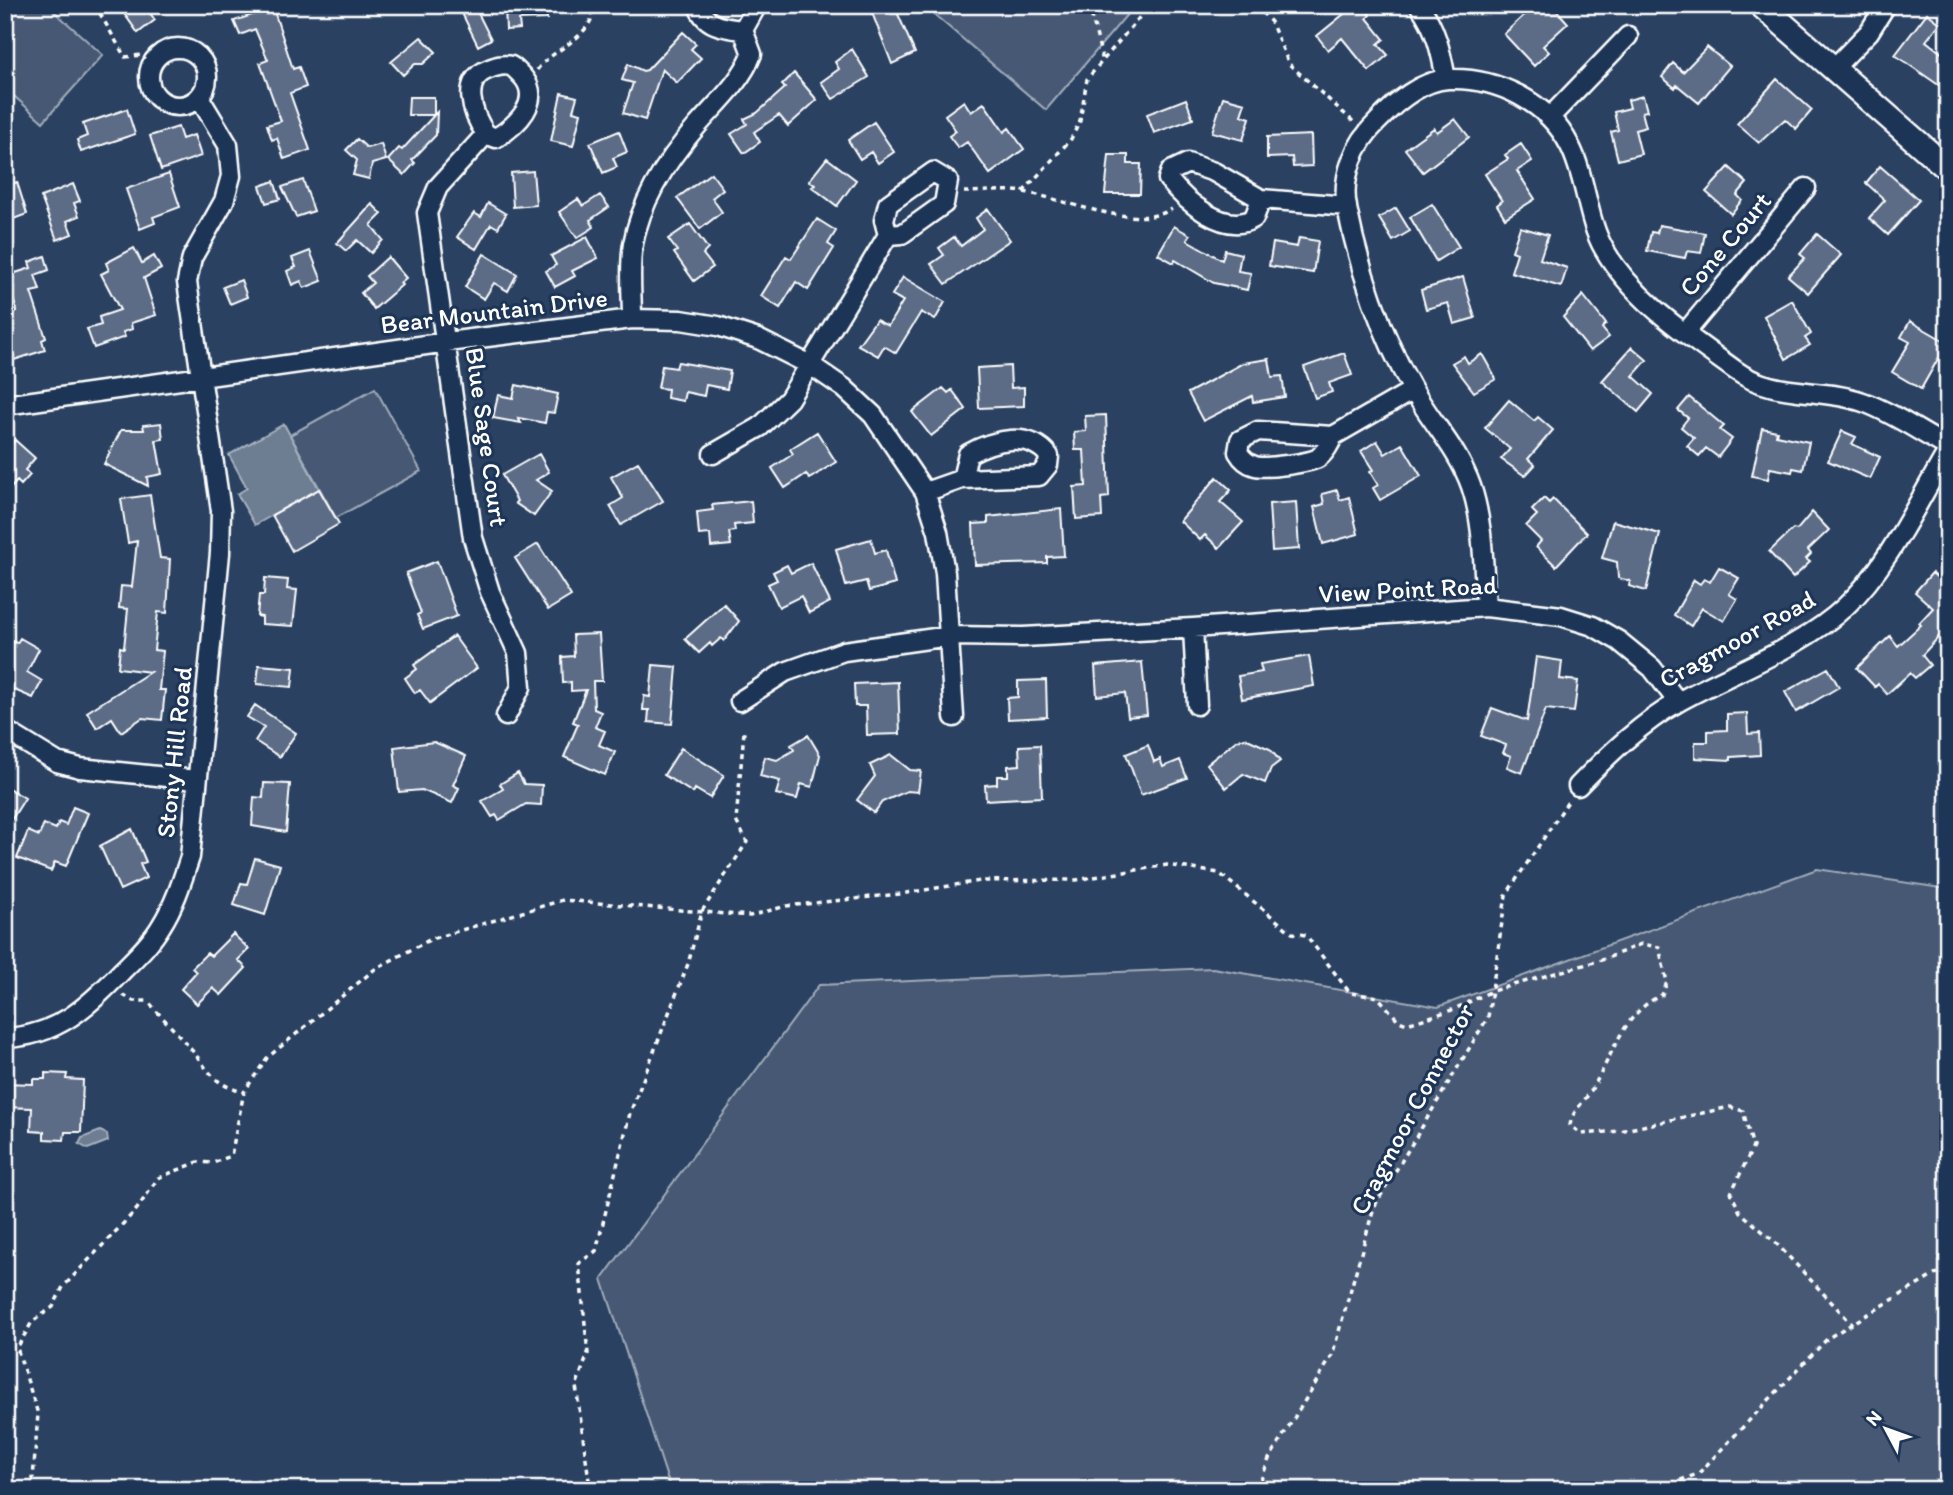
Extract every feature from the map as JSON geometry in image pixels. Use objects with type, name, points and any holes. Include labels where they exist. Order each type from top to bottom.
[{"type":"street","points":[[698,5],[701,14],[718,27],[743,30]]},
{"type":"street","points":[[632,319],[633,245],[643,211],[664,169],[685,140],[746,70],[752,54],[743,30],[757,5]]},
{"type":"street","points":[[1419,5],[1429,18],[1439,42],[1446,79]]},
{"type":"street","points":[[1761,5],[1948,169]]},
{"type":"street","points":[[1833,69],[1868,32],[1886,5]]},
{"type":"street","points":[[1551,116],[1628,36]]},
{"type":"street","points":[[172,49],[190,50],[198,55],[207,72],[204,90],[199,97],[181,106],[162,102],[150,86],[149,76],[156,58],[172,49]]},
{"type":"street","points":[[486,134],[477,121],[472,103],[471,85],[476,76],[500,65],[513,67],[526,81]]},
{"type":"street","points":[[1486,607],[1479,516],[1471,485],[1453,447],[1413,390],[1386,336],[1347,205],[1347,182],[1352,158],[1368,131],[1396,102],[1423,86],[1446,79],[1483,83],[1510,91],[1551,116],[1570,146],[1602,247],[1628,284],[1685,333],[1749,380],[1773,389],[1830,394],[1866,402],[1948,449]]},
{"type":"street","name":"Blue Sage Court","points":[[506,716],[521,687],[518,653],[490,592],[474,538],[426,213],[438,187],[486,134],[496,138],[503,134],[529,106],[531,93],[526,81]]},
{"type":"street","name":"Stony Hill Road","points":[[5,1038],[33,1035],[63,1024],[89,1005],[150,942],[179,893],[190,857],[220,553],[221,510],[187,282],[192,258],[224,201],[231,176],[228,145],[199,97]]},
{"type":"street","points":[[1261,199],[1254,218],[1246,223],[1217,218],[1186,201],[1168,179],[1171,171],[1188,163],[1214,172],[1261,199],[1347,205]]},
{"type":"street","points":[[713,454],[760,427],[789,399],[812,366],[888,235],[884,220],[888,204],[933,172],[948,181],[944,204],[902,234],[888,235]]},
{"type":"street","name":"Cone Court","points":[[1685,333],[1806,188]]},
{"type":"street","name":"Bear Mountain Drive","points":[[5,405],[447,342],[632,319],[681,320],[718,326],[758,340],[812,366],[844,388],[873,415],[925,492],[938,532],[945,573],[954,717]]},
{"type":"street","points":[[1333,436],[1329,446],[1318,457],[1307,461],[1256,467],[1242,460],[1238,452],[1240,440],[1258,431],[1333,436],[1413,390]]},
{"type":"street","name":"Cragmoor Road","points":[[1578,786],[1614,748],[1678,702],[1815,630],[1846,607],[1871,578],[1948,449]]},
{"type":"street","points":[[925,492],[962,479]]},
{"type":"street","name":"View Point Road","points":[[740,701],[785,673],[844,651],[949,636],[1023,637],[1193,628],[1486,607],[1561,616],[1593,626],[1619,641],[1652,668],[1678,702]]},
{"type":"street","points":[[1193,628],[1197,705]]},
{"type":"street","points":[[5,730],[57,762],[80,768],[196,780]]},
{"type":"path","points":[[5,14],[10,5]]},
{"type":"path","points":[[95,5],[125,57],[142,55],[156,58]]},
{"type":"path","points":[[526,81],[548,56],[571,43],[589,25],[593,15],[588,5]]},
{"type":"path","points":[[1089,5],[1103,62]]},
{"type":"path","points":[[1023,192],[1071,139],[1080,121],[1087,79],[1150,5]]},
{"type":"path","points":[[1255,5],[1271,22],[1289,64],[1312,88],[1368,131]]},
{"type":"path","points":[[948,192],[1023,192],[1087,208],[1160,216],[1186,201]]},
{"type":"path","points":[[596,1490],[589,1480],[576,1386],[589,1354],[579,1263],[596,1251],[630,1113],[688,964],[702,911],[747,842],[736,821],[744,732]]},
{"type":"path","name":"Cragmoor Connector","points":[[1257,1490],[1269,1459],[1332,1356],[1374,1208],[1488,1017],[1506,895],[1578,786]]},
{"type":"path","points":[[39,1490],[33,1479],[38,1414],[17,1348],[32,1322],[53,1307],[63,1287],[137,1209],[158,1178],[198,1162],[213,1163],[231,1156],[244,1092],[267,1058],[375,969],[431,939],[563,900],[750,916],[786,906],[900,894],[980,881],[1076,880],[1167,865],[1219,873],[1292,933],[1306,935],[1350,993],[1378,997],[1399,1021],[1407,1024],[1452,1010],[1492,991],[1605,959],[1641,944],[1659,947],[1667,982],[1662,995],[1645,1002],[1634,1015],[1615,1043],[1590,1093],[1572,1113],[1570,1125],[1581,1134],[1620,1131],[1730,1107],[1743,1111],[1753,1147],[1731,1193],[1740,1212],[1775,1242],[1852,1324]]},
{"type":"path","points":[[120,994],[133,1001],[148,1001],[192,1050],[205,1071],[229,1089],[244,1092]]},
{"type":"path","points":[[1652,1490],[1698,1474],[1828,1338],[1947,1268]]},
{"type":"shaded area","points":[[17,5],[47,5],[103,55],[43,122],[5,88],[5,18]]},
{"type":"shaded area","points":[[923,5],[1135,5],[1046,110]]},
{"type":"shaded area","points":[[375,388],[421,471],[336,518],[290,435]]},
{"type":"shaded area","points":[[284,424],[319,489],[255,525],[237,494],[247,488],[229,455]]},
{"type":"shaded area","points":[[1817,869],[1948,889],[1948,1490],[671,1490],[602,1279],[819,985],[1213,968],[1438,1007]]},
{"type":"shaded area","points":[[100,1131],[107,1134],[108,1141],[88,1149],[79,1144],[82,1138]]},
{"type":"building","points":[[118,5],[144,5],[155,20],[138,33]]},
{"type":"building","points":[[458,5],[474,5],[491,39],[478,46]]},
{"type":"building","points":[[505,5],[547,5],[547,19],[519,20],[520,29],[506,30]]},
{"type":"building","points":[[869,5],[894,5],[915,53],[892,64]]},
{"type":"building","points":[[1355,5],[1362,5],[1370,15],[1367,18],[1384,39],[1378,44],[1388,55],[1369,71],[1342,38],[1328,50],[1317,36]]},
{"type":"building","points":[[1535,5],[1552,5],[1568,23],[1543,46],[1549,52],[1534,66],[1504,34]]},
{"type":"building","points":[[273,8],[293,69],[299,67],[306,87],[290,93],[310,150],[284,159],[277,138],[272,140],[267,125],[281,121],[260,63],[268,60],[255,29],[240,35],[234,21]]},
{"type":"building","points":[[1927,13],[1940,23],[1926,41],[1948,58],[1948,76],[1940,86],[1895,55]]},
{"type":"building","points":[[683,32],[696,44],[691,49],[701,58],[677,83],[662,69],[645,120],[623,113],[633,83],[622,80],[628,64],[643,71],[647,70]]},
{"type":"building","points":[[421,37],[436,52],[423,64],[415,64],[403,75],[391,62]]},
{"type":"building","points":[[1707,47],[1730,66],[1699,103],[1662,77],[1673,63],[1683,72]]},
{"type":"building","points":[[852,49],[869,77],[833,99],[821,82],[839,69],[835,62]]},
{"type":"building","points":[[794,73],[817,100],[788,126],[779,115],[754,132],[760,142],[744,153],[731,134],[747,124],[744,119],[757,113],[785,88],[782,85]]},
{"type":"building","points":[[1777,79],[1812,110],[1796,129],[1785,119],[1759,143],[1737,124]]},
{"type":"building","points":[[561,93],[577,97],[573,111],[581,113],[573,146],[551,141]]},
{"type":"building","points":[[1643,96],[1647,111],[1642,112],[1646,127],[1635,130],[1641,154],[1618,160],[1611,132],[1618,130],[1614,112],[1630,108],[1628,100]]},
{"type":"building","points":[[409,97],[434,97],[434,115],[408,115]]},
{"type":"building","points":[[1223,97],[1245,103],[1241,115],[1250,118],[1243,140],[1212,132]]},
{"type":"building","points":[[1186,99],[1193,119],[1154,133],[1147,114]]},
{"type":"building","points":[[964,101],[971,112],[984,103],[1004,132],[1009,128],[1024,149],[990,174],[967,142],[958,148],[949,136],[956,131],[945,115]]},
{"type":"building","points":[[127,109],[135,134],[81,152],[77,140],[87,136],[83,124]]},
{"type":"building","points":[[437,112],[436,135],[412,160],[415,163],[404,175],[388,160],[399,148],[402,150]]},
{"type":"building","points":[[1455,119],[1469,137],[1423,172],[1405,149],[1434,128],[1437,132]]},
{"type":"building","points":[[874,122],[894,152],[878,163],[871,152],[860,159],[848,140]]},
{"type":"building","points":[[178,127],[182,139],[194,135],[201,156],[161,170],[150,136]]},
{"type":"building","points":[[619,131],[627,152],[613,158],[617,167],[603,173],[590,143]]},
{"type":"building","points":[[1311,135],[1312,166],[1293,167],[1292,157],[1267,158],[1267,137]]},
{"type":"building","points":[[357,139],[367,148],[381,144],[386,160],[372,164],[369,179],[353,175],[357,160],[346,150]]},
{"type":"building","points":[[1521,144],[1532,161],[1517,171],[1535,199],[1505,218],[1497,205],[1502,201],[1485,174],[1508,159],[1505,155]]},
{"type":"building","points":[[1109,155],[1128,155],[1128,164],[1141,164],[1140,194],[1105,194]]},
{"type":"building","points":[[827,158],[856,180],[837,206],[812,187],[815,185],[809,181]]},
{"type":"building","points":[[1880,166],[1919,200],[1888,235],[1869,218],[1885,200],[1866,183]]},
{"type":"building","points":[[1729,167],[1747,183],[1737,195],[1742,200],[1731,214],[1706,192]]},
{"type":"building","points":[[533,171],[536,205],[513,207],[511,173]]},
{"type":"building","points":[[711,173],[723,189],[712,198],[722,212],[700,229],[677,198]]},
{"type":"building","points":[[169,174],[180,207],[153,217],[155,223],[140,229],[126,189]]},
{"type":"building","points":[[303,180],[314,211],[296,217],[282,187]]},
{"type":"building","points":[[274,181],[280,199],[266,203],[260,186]]},
{"type":"building","points":[[17,182],[27,214],[11,220],[8,209],[5,210],[5,186]]},
{"type":"building","points":[[73,184],[80,201],[74,203],[79,216],[67,221],[72,234],[57,240],[41,197]]},
{"type":"building","points":[[600,195],[609,207],[590,220],[594,227],[577,238],[559,212],[578,199],[583,206]]},
{"type":"building","points":[[488,203],[506,214],[498,228],[491,224],[476,249],[457,237],[474,213],[481,217]]},
{"type":"building","points":[[372,204],[382,214],[371,225],[383,240],[371,253],[357,240],[346,251],[337,243]]},
{"type":"building","points":[[1432,204],[1459,247],[1436,261],[1410,217]]},
{"type":"building","points":[[1396,208],[1410,231],[1393,241],[1379,218]]},
{"type":"building","points":[[988,209],[1010,240],[946,284],[931,264],[944,255],[939,248],[954,237],[961,246],[983,229],[976,218]]},
{"type":"building","points":[[817,219],[836,231],[828,244],[834,248],[808,290],[796,282],[780,308],[761,296],[786,256],[791,259]]},
{"type":"building","points":[[690,224],[708,249],[703,254],[713,267],[694,281],[674,253],[677,251],[668,239]]},
{"type":"building","points":[[1659,225],[1705,233],[1701,253],[1687,251],[1685,258],[1647,251],[1651,232],[1657,233]]},
{"type":"building","points":[[1174,226],[1190,235],[1187,240],[1222,260],[1225,250],[1241,254],[1238,271],[1251,273],[1247,290],[1214,283],[1175,260],[1174,263],[1158,254]]},
{"type":"building","points":[[1520,227],[1548,235],[1540,259],[1567,268],[1561,287],[1511,272],[1517,253],[1512,251]]},
{"type":"building","points":[[1817,234],[1841,255],[1808,293],[1788,276],[1805,258],[1800,254]]},
{"type":"building","points":[[587,237],[598,258],[572,271],[575,276],[555,287],[546,271],[556,265],[551,256]]},
{"type":"building","points":[[1299,238],[1318,241],[1313,273],[1269,266],[1273,243],[1297,247]]},
{"type":"building","points":[[134,248],[142,263],[154,256],[161,269],[144,278],[156,315],[131,323],[132,329],[123,332],[125,337],[94,348],[87,329],[101,325],[99,317],[120,310],[101,274],[109,270],[106,263]]},
{"type":"building","points":[[310,251],[322,281],[304,288],[301,281],[292,285],[287,271],[296,267],[292,258]]},
{"type":"building","points":[[484,254],[517,274],[508,291],[494,283],[484,299],[465,287]]},
{"type":"building","points":[[45,256],[49,270],[35,275],[40,290],[31,292],[46,338],[42,340],[45,350],[11,361],[6,346],[11,344],[5,315],[17,311],[6,276],[31,268],[29,262]]},
{"type":"building","points":[[388,257],[406,278],[400,283],[402,285],[374,309],[361,293],[373,283],[367,276]]},
{"type":"building","points":[[903,277],[945,302],[935,320],[921,312],[896,353],[884,346],[878,356],[858,345],[876,320],[888,326],[903,301],[892,295]]},
{"type":"building","points":[[1463,277],[1475,318],[1454,324],[1448,303],[1426,309],[1421,290]]},
{"type":"building","points":[[241,280],[247,297],[230,304],[223,287]]},
{"type":"building","points":[[1583,295],[1606,324],[1602,328],[1609,337],[1590,351],[1563,317]]},
{"type":"building","points":[[1792,300],[1811,334],[1805,338],[1810,345],[1786,359],[1764,316]]},
{"type":"building","points":[[1910,321],[1948,343],[1948,353],[1942,362],[1938,359],[1921,389],[1892,372],[1910,342],[1901,337]]},
{"type":"building","points":[[1632,347],[1647,360],[1633,376],[1653,394],[1638,412],[1602,381]]},
{"type":"building","points":[[1344,353],[1352,375],[1329,383],[1332,392],[1315,398],[1304,367]]},
{"type":"building","points":[[1482,354],[1496,379],[1474,392],[1452,363],[1464,356],[1468,363]]},
{"type":"building","points":[[1269,359],[1272,377],[1282,376],[1285,397],[1253,402],[1252,396],[1203,421],[1188,393],[1243,363]]},
{"type":"building","points":[[678,362],[730,371],[727,389],[706,385],[704,396],[685,392],[683,401],[667,398],[668,389],[658,388],[662,366],[676,368]]},
{"type":"building","points":[[1010,366],[1011,388],[1024,387],[1024,406],[979,408],[977,368]]},
{"type":"building","points":[[516,385],[558,394],[554,413],[547,412],[545,423],[518,418],[521,423],[493,418],[498,395],[513,398]]},
{"type":"building","points":[[943,388],[948,393],[952,390],[966,409],[931,436],[912,412]]},
{"type":"building","points":[[1689,397],[1724,426],[1720,430],[1732,439],[1718,457],[1706,448],[1699,456],[1687,446],[1694,438],[1681,427],[1688,418],[1678,410]]},
{"type":"building","points":[[1509,400],[1534,421],[1538,417],[1553,430],[1528,459],[1535,465],[1525,476],[1501,459],[1510,449],[1485,428]]},
{"type":"building","points":[[1106,415],[1109,497],[1101,498],[1102,517],[1076,519],[1074,487],[1086,486],[1084,450],[1075,450],[1074,432],[1086,431],[1085,416]]},
{"type":"building","points":[[161,423],[163,439],[156,440],[162,474],[147,477],[148,486],[104,464],[121,430],[144,430],[143,425]]},
{"type":"building","points":[[1762,428],[1777,431],[1776,435],[1809,442],[1803,470],[1793,468],[1792,472],[1770,468],[1768,479],[1752,476]]},
{"type":"building","points":[[1842,431],[1856,437],[1852,444],[1880,457],[1870,479],[1828,461]]},
{"type":"building","points":[[817,432],[836,462],[809,479],[806,474],[785,488],[772,468],[793,454],[790,449]]},
{"type":"building","points":[[15,440],[35,458],[25,470],[30,475],[21,485],[17,481],[5,495],[5,451]]},
{"type":"building","points":[[1377,441],[1385,454],[1402,444],[1421,476],[1380,500],[1373,488],[1378,485],[1370,472],[1373,470],[1361,451]]},
{"type":"building","points":[[539,454],[549,472],[536,480],[552,491],[534,516],[515,503],[517,501],[502,475]]},
{"type":"building","points":[[638,462],[663,501],[621,525],[610,506],[623,498],[611,477]]},
{"type":"building","points":[[1217,477],[1231,490],[1220,502],[1243,522],[1219,548],[1205,535],[1200,540],[1180,521]]},
{"type":"building","points":[[319,489],[339,524],[292,551],[272,515]]},
{"type":"building","points":[[1337,490],[1340,500],[1349,497],[1358,534],[1323,544],[1314,507],[1324,504],[1322,494]]},
{"type":"building","points":[[150,495],[160,558],[170,559],[167,613],[158,612],[154,650],[163,651],[159,690],[165,690],[162,720],[142,718],[121,732],[112,718],[97,728],[87,712],[150,672],[118,668],[120,647],[124,648],[128,609],[119,608],[121,586],[132,587],[137,541],[128,543],[121,499]]},
{"type":"building","points":[[1544,498],[1549,503],[1553,499],[1587,533],[1556,566],[1536,547],[1541,541],[1526,526],[1537,515],[1532,510]]},
{"type":"building","points":[[751,501],[753,523],[734,525],[735,531],[729,532],[731,545],[711,547],[710,534],[699,535],[697,512],[713,510],[712,505]]},
{"type":"building","points":[[1296,502],[1299,549],[1272,551],[1269,504]]},
{"type":"building","points":[[1061,509],[1064,556],[1047,557],[1047,563],[975,565],[973,524],[988,523],[988,517]]},
{"type":"building","points":[[1812,512],[1829,530],[1808,550],[1811,554],[1806,559],[1810,562],[1793,578],[1769,552],[1793,529],[1797,530]]},
{"type":"building","points":[[1613,521],[1660,534],[1646,591],[1629,586],[1630,581],[1618,578],[1617,562],[1602,558]]},
{"type":"building","points":[[871,539],[875,553],[886,550],[895,584],[869,591],[866,581],[846,586],[836,549]]},
{"type":"building","points":[[538,544],[571,596],[548,610],[515,558]]},
{"type":"building","points":[[437,561],[457,616],[423,629],[417,615],[421,613],[406,573]]},
{"type":"building","points":[[811,563],[830,602],[809,613],[801,596],[779,607],[768,584],[777,580],[773,572],[787,565],[791,573]]},
{"type":"building","points":[[1719,567],[1739,578],[1729,594],[1737,599],[1724,621],[1702,608],[1691,626],[1674,615],[1694,580],[1700,584],[1704,579],[1710,582]]},
{"type":"building","points":[[1932,573],[1948,587],[1948,627],[1922,655],[1930,665],[1915,678],[1910,673],[1887,694],[1878,684],[1875,687],[1857,668],[1890,636],[1898,646],[1921,625],[1919,623],[1933,608],[1915,592]]},
{"type":"building","points":[[265,578],[288,580],[287,589],[297,590],[293,626],[262,624],[262,617],[257,616],[259,595],[264,595]]},
{"type":"building","points":[[724,604],[739,621],[724,641],[721,638],[712,646],[710,643],[699,653],[685,639]]},
{"type":"building","points":[[599,634],[602,681],[593,681],[594,709],[601,712],[595,727],[605,731],[599,745],[615,752],[605,775],[564,757],[578,724],[573,722],[586,690],[571,691],[571,682],[563,683],[562,657],[574,656],[573,635]]},
{"type":"building","points":[[454,636],[477,668],[430,703],[420,690],[415,693],[405,678],[417,669],[414,665]]},
{"type":"building","points":[[5,637],[17,643],[20,638],[39,649],[27,672],[42,681],[33,698],[5,686]]},
{"type":"building","points":[[1309,656],[1314,686],[1242,699],[1238,676],[1262,672],[1260,664]]},
{"type":"building","points":[[1536,657],[1562,661],[1560,679],[1578,681],[1574,712],[1546,709],[1522,773],[1507,767],[1511,756],[1503,753],[1506,745],[1481,736],[1492,708],[1527,721]]},
{"type":"building","points":[[1142,662],[1147,715],[1128,717],[1125,693],[1097,696],[1095,666]]},
{"type":"building","points":[[259,665],[294,668],[292,687],[257,684]]},
{"type":"building","points":[[653,665],[677,667],[672,724],[648,722],[649,710],[643,710],[644,696],[650,697]]},
{"type":"building","points":[[1828,668],[1839,687],[1796,712],[1785,692]]},
{"type":"building","points":[[1046,680],[1047,717],[1008,719],[1007,698],[1018,697],[1018,681]]},
{"type":"building","points":[[898,682],[900,734],[867,735],[866,706],[855,706],[854,684]]},
{"type":"building","points":[[255,705],[296,733],[280,757],[255,741],[264,727],[247,717]]},
{"type":"building","points":[[1747,713],[1748,734],[1759,733],[1760,755],[1731,757],[1731,760],[1695,758],[1695,742],[1708,742],[1708,731],[1727,730],[1727,714]]},
{"type":"building","points":[[808,735],[820,755],[812,787],[801,784],[797,799],[776,794],[780,781],[760,776],[765,757],[777,760],[794,750],[791,745]]},
{"type":"building","points":[[1245,738],[1270,749],[1280,761],[1271,768],[1265,783],[1243,774],[1226,788],[1207,764],[1237,740]]},
{"type":"building","points":[[434,742],[466,756],[453,785],[459,788],[452,803],[422,790],[399,792],[394,747]]},
{"type":"building","points":[[1040,745],[1042,797],[986,800],[985,785],[997,784],[997,776],[1008,776],[1008,766],[1020,765],[1019,746]]},
{"type":"building","points":[[1148,745],[1154,762],[1160,759],[1163,767],[1180,760],[1187,778],[1141,795],[1126,754]]},
{"type":"building","points":[[681,748],[724,775],[710,798],[695,789],[693,793],[664,775]]},
{"type":"building","points":[[891,755],[910,770],[921,771],[918,792],[907,791],[882,802],[874,813],[857,800],[875,776],[870,765]]},
{"type":"building","points":[[518,773],[524,784],[542,785],[541,805],[526,804],[499,820],[496,815],[492,817],[482,801],[503,789],[500,784]]},
{"type":"building","points":[[264,783],[290,784],[286,832],[252,826],[254,797],[263,798]]},
{"type":"building","points":[[5,786],[25,798],[5,830]]},
{"type":"building","points":[[73,807],[88,813],[66,866],[55,862],[51,871],[17,858],[28,831],[39,836],[44,824],[56,829],[59,822],[66,825]]},
{"type":"building","points":[[132,829],[146,862],[140,864],[146,878],[120,890],[100,846]]},
{"type":"building","points":[[255,858],[280,865],[265,915],[234,905],[241,883],[247,884]]},
{"type":"building","points":[[233,934],[249,949],[238,960],[246,968],[221,995],[213,988],[197,1004],[181,989],[196,972],[192,968],[207,953],[211,956]]},
{"type":"building","points":[[45,1073],[67,1074],[66,1079],[83,1080],[81,1132],[65,1132],[64,1140],[44,1139],[44,1132],[31,1131],[32,1108],[5,1107],[5,1083],[33,1084],[33,1079],[45,1079]]}]
